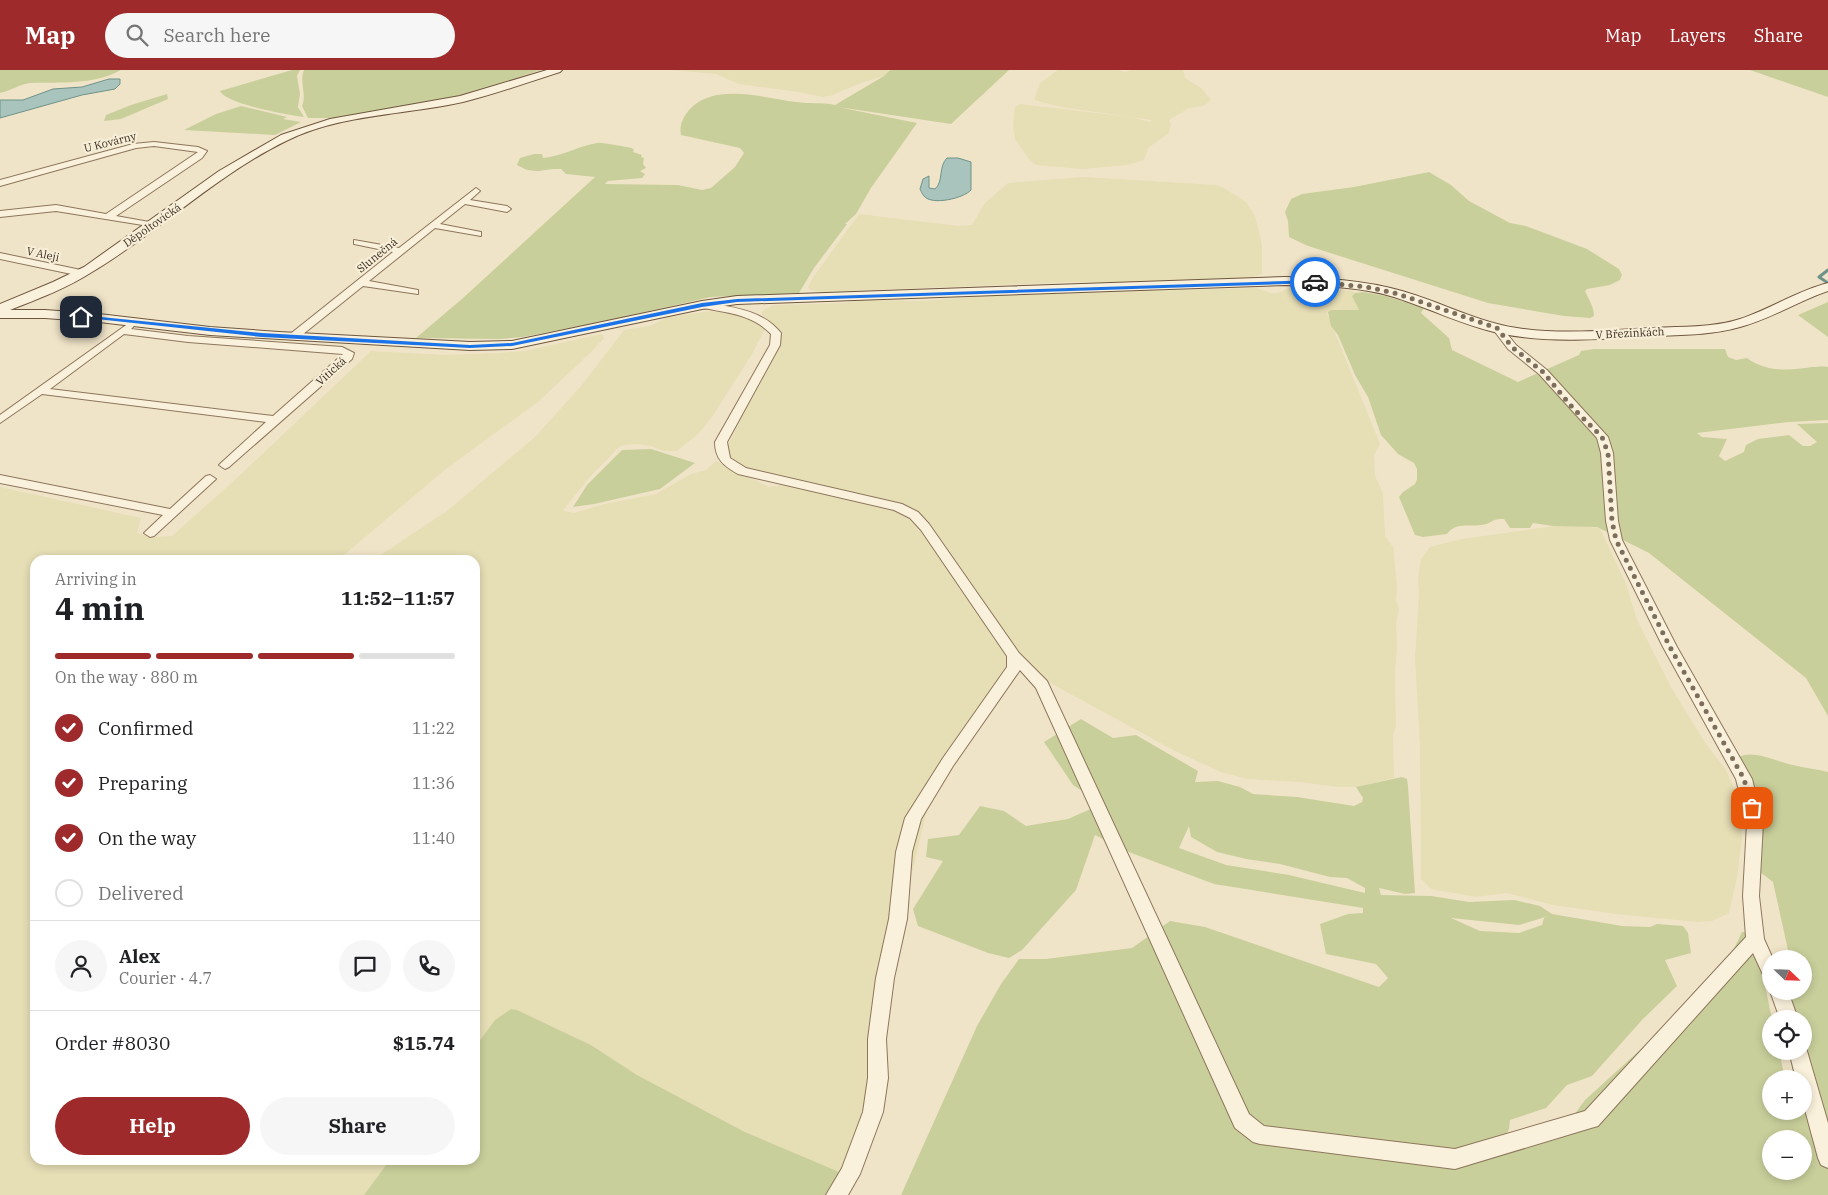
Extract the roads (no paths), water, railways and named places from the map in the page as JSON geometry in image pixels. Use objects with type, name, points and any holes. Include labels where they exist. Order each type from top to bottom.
[{"type":"street","points":[[298,130],[330,122],[462,99],[557,70]]},
{"type":"street","name":"Děpoltovická","points":[[0,309],[26,300],[81,273],[152,225],[240,161],[298,130]]},
{"type":"street","name":"U Kovárny","points":[[0,183],[136,146],[154,144],[198,149],[203,152],[200,156],[108,217]]},
{"type":"street","name":"Slunečná","points":[[293,337],[476,191]]},
{"type":"street","points":[[463,201],[507,209]]},
{"type":"street","points":[[0,214],[56,208],[152,225]]},
{"type":"street","points":[[433,225],[478,234]]},
{"type":"street","points":[[357,242],[400,251]]},
{"type":"street","name":"V Aleji","points":[[0,256],[81,273]]},
{"type":"street","points":[[0,314],[45,314],[128,327],[470,346],[512,345],[702,305],[737,300],[1285,281],[1325,282],[1367,287],[1398,294],[1451,313]]},
{"type":"street","points":[[361,283],[415,292]]},
{"type":"street","points":[[1762,316],[1814,290],[1828,286]]},
{"type":"street","points":[[702,305],[757,317],[768,324],[776,333],[775,345],[721,442],[720,454],[728,464],[742,472],[898,507],[914,515],[925,527],[1014,656],[1042,685],[1242,1121],[1260,1134],[1283,1139],[1455,1159],[1591,1119],[1755,939]]},
{"type":"street","name":"V Březinkách","points":[[1451,313],[1497,328],[1531,334],[1570,337],[1732,326],[1762,316]]},
{"type":"street","points":[[0,420],[128,327]]},
{"type":"street","name":"Vitická","points":[[128,327],[188,339],[342,350],[349,353],[348,357],[225,465]]},
{"type":"street","points":[[1497,328],[1512,347],[1543,372],[1572,407],[1602,437],[1608,453],[1612,521],[1616,540],[1670,647],[1744,779],[1756,823],[1751,896],[1755,939],[1762,954]]},
{"type":"street","points":[[41,391],[275,420]]},
{"type":"street","points":[[150,533],[210,478]]},
{"type":"street","points":[[0,479],[172,513]]},
{"type":"street","points":[[836,1195],[850,1174],[873,1112],[878,1078],[877,1039],[885,978],[898,920],[904,852],[913,818],[948,762],[1014,668],[1014,656]]},
{"type":"street","points":[[1801,1060],[1828,1158]]},
{"type":"water","points":[[109,79],[120,79],[120,84],[115,89],[82,95],[0,118],[0,100],[23,100],[53,89],[82,87]]},
{"type":"water","points":[[947,158],[958,158],[971,162],[971,190],[962,196],[948,200],[928,199],[920,189],[923,179],[929,176],[929,188],[935,189],[938,186],[944,162]]},
{"type":"waterway","points":[[1828,270],[1819,277],[1828,283]]}]
